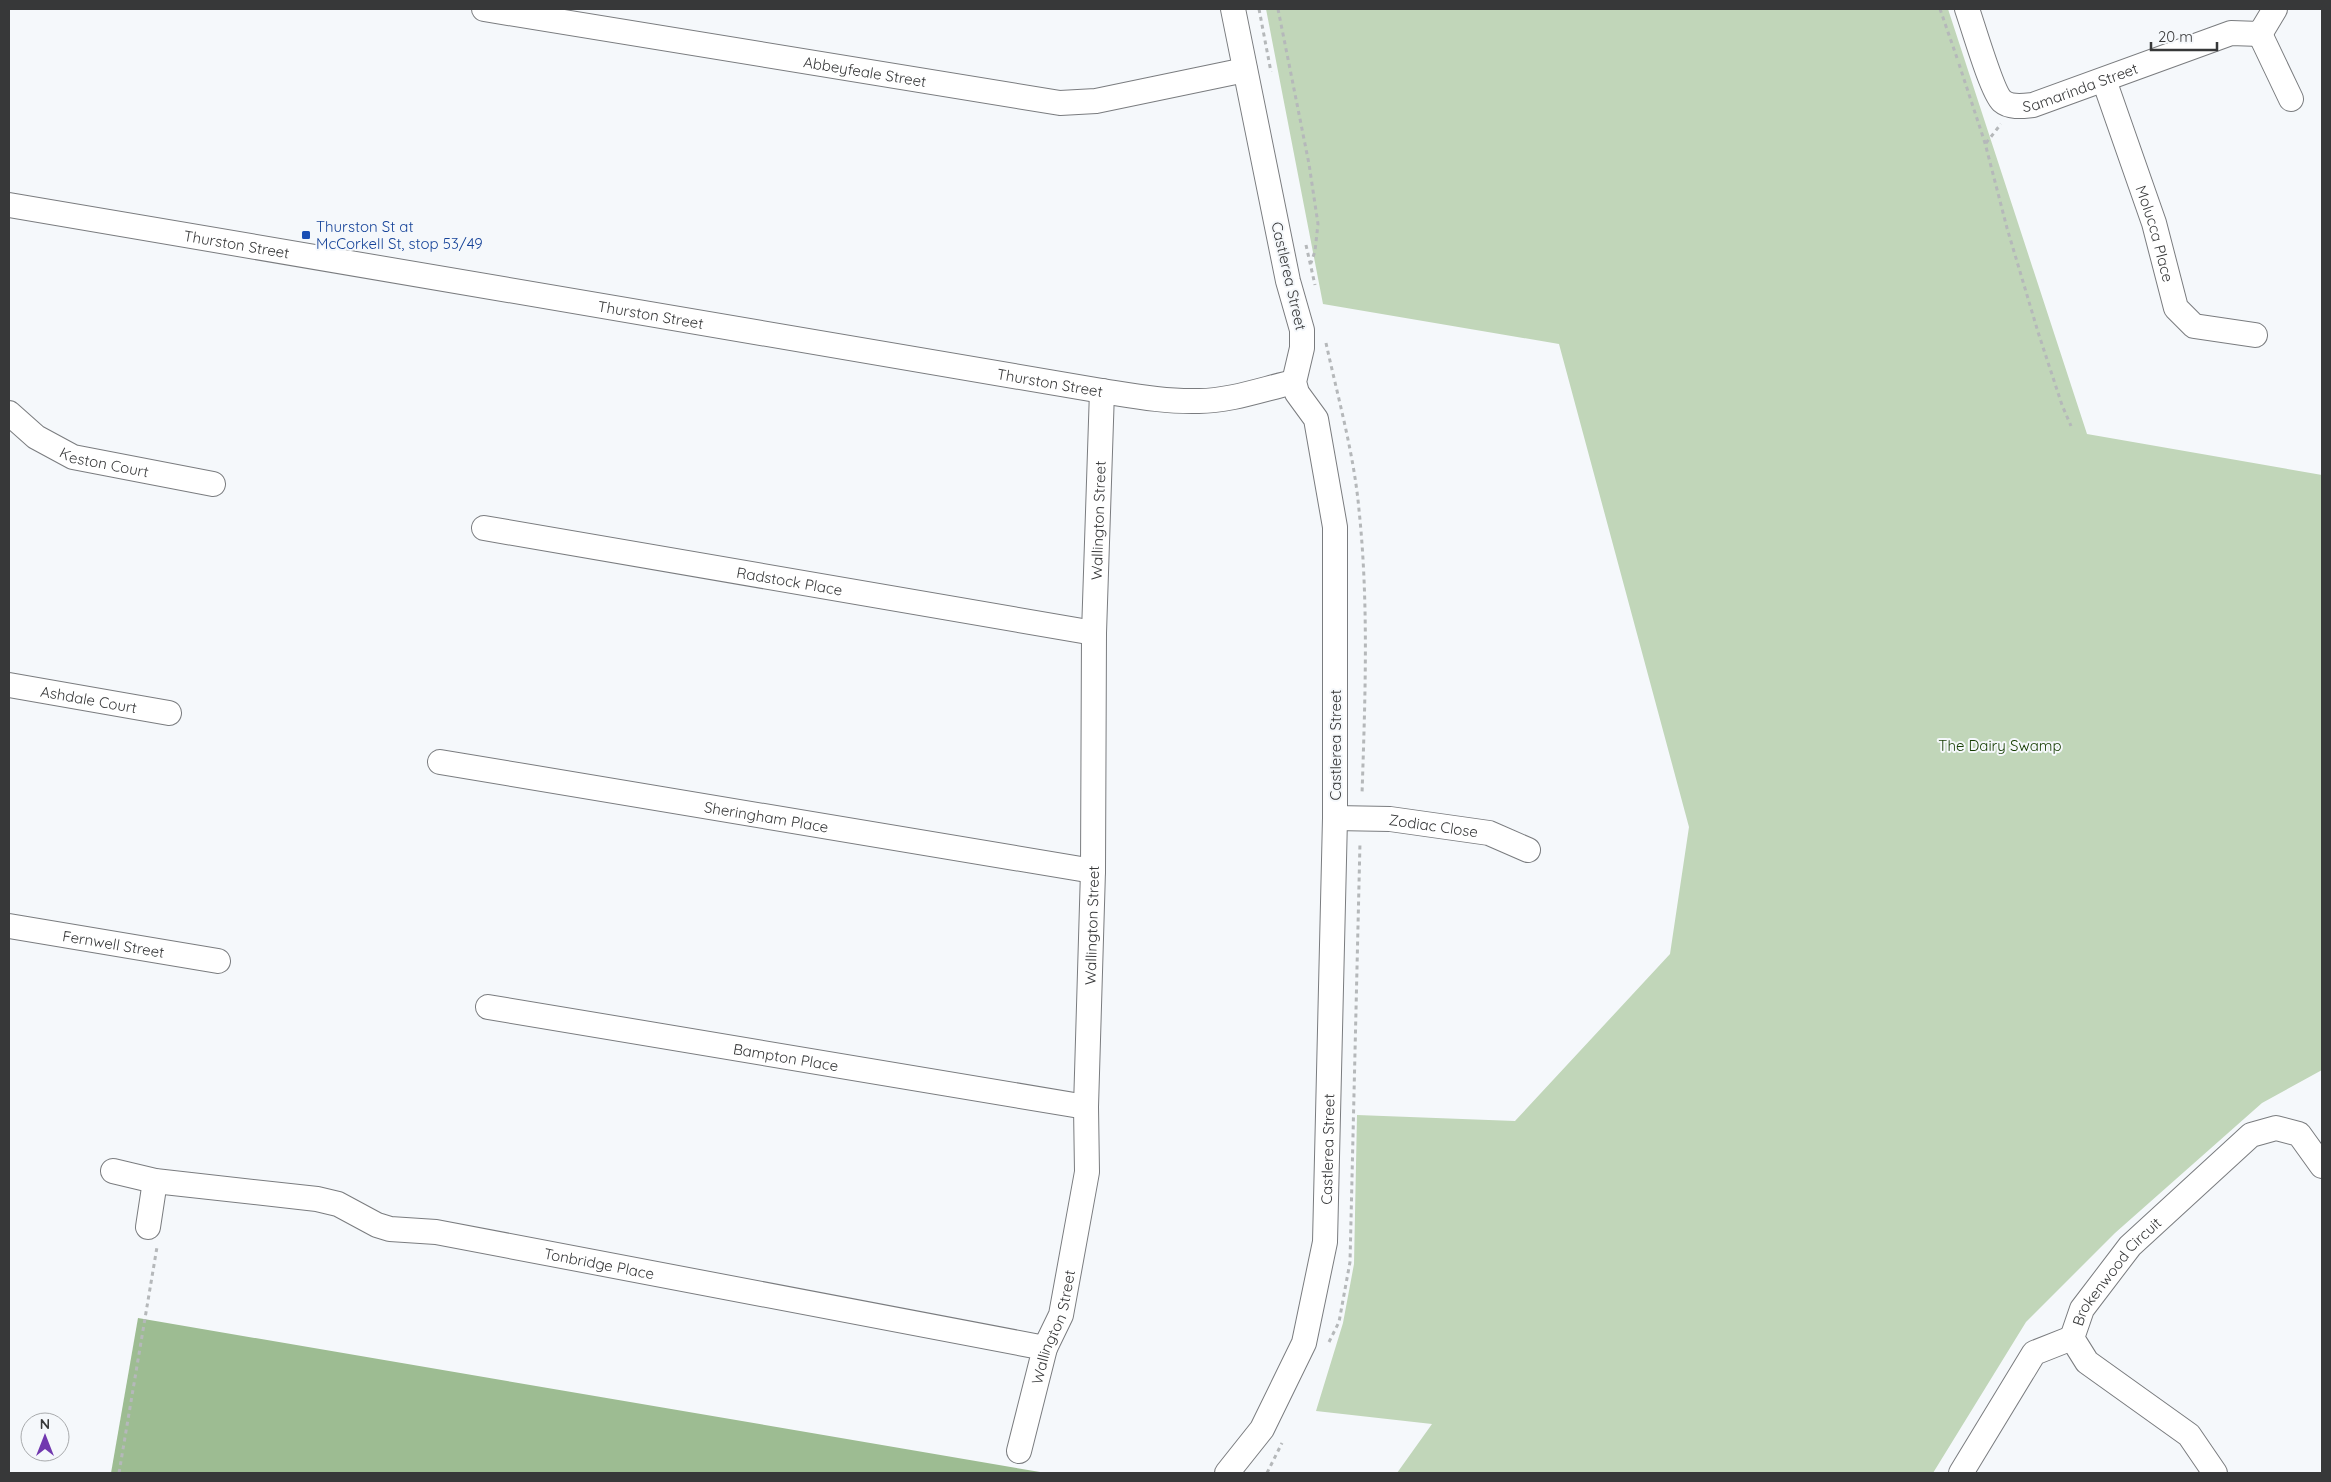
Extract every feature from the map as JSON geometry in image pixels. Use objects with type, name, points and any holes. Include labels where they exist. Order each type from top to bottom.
[{"type":"street","name":"Abbeyfeale Street","points":[[484,9],[1060,103],[1096,101],[1245,70]]},
{"type":"street","name":"Castlerea Street","points":[[1227,1473],[1262,1429],[1304,1343],[1325,1242],[1334,818],[1335,527],[1316,419],[1297,393],[1294,382],[1302,348],[1302,330],[1288,281],[1233,9]]},
{"type":"street","name":"Samarinda Street","points":[[1967,9],[1995,88],[2003,101],[2015,106],[2033,105],[2231,33],[2260,34]]},
{"type":"street","points":[[2275,9],[2260,34],[2291,100]]},
{"type":"street","name":"Molucca Place","points":[[2104,80],[2154,223],[2176,308],[2194,326],[2255,335]]},
{"type":"street","name":"Thurston Street","points":[[9,205],[1102,391],[1174,401],[1201,402],[1294,382]]},
{"type":"street","name":"Wallington Street","points":[[1019,1452],[1045,1348],[1061,1314],[1087,1172],[1086,1108],[1093,871],[1094,633],[1102,391]]},
{"type":"street","name":"Keston Court","points":[[9,413],[36,437],[73,457],[213,484]]},
{"type":"street","name":"Radstock Place","points":[[484,528],[1094,633]]},
{"type":"street","name":"Ashdale Court","points":[[9,685],[169,713]]},
{"type":"street","name":"Sheringham Place","points":[[440,762],[1093,871]]},
{"type":"street","name":"Zodiac Close","points":[[1334,818],[1390,819],[1489,833],[1528,850]]},
{"type":"street","name":"Fernwell Street","points":[[9,926],[218,961]]},
{"type":"street","name":"Bampton Place","points":[[488,1007],[1086,1108]]},
{"type":"street","name":"Brokenwood Circuit","points":[[2215,1473],[2189,1435],[2087,1362],[2072,1338],[2082,1309],[2130,1246],[2251,1135],[2276,1128],[2299,1134],[2322,1166]]},
{"type":"street","name":"Tonbridge Place","points":[[113,1171],[155,1181],[331,1202],[344,1206],[377,1225],[390,1229],[436,1232],[1045,1348]]},
{"type":"street","points":[[148,1226],[155,1181]]},
{"type":"street","points":[[1961,1473],[2034,1353],[2072,1338]]},
{"type":"path","points":[[1278,9],[1309,164],[1318,224],[1315,251],[1311,264]]},
{"type":"path","points":[[1940,9],[1985,143],[2007,228],[2038,332],[2062,405],[2071,426]]},
{"type":"path","points":[[119,1473],[160,1229],[148,1226]]},
{"type":"green space","name":"The Dairy Swamp","points":[[1266,9],[1948,9],[2087,434],[2322,475],[2322,1070],[2262,1103],[2115,1233],[2026,1322],[1933,1473],[1397,1473],[1432,1424],[1316,1411],[1343,1323],[1354,1264],[1357,1115],[1515,1121],[1670,954],[1689,827],[1559,344],[1323,304]]},
{"type":"green space","points":[[138,1318],[1046,1473],[111,1473]]},
{"type":"place","name":"Thurston St at McCorkell St, stop 53/49","points":[[306,235]]}]
